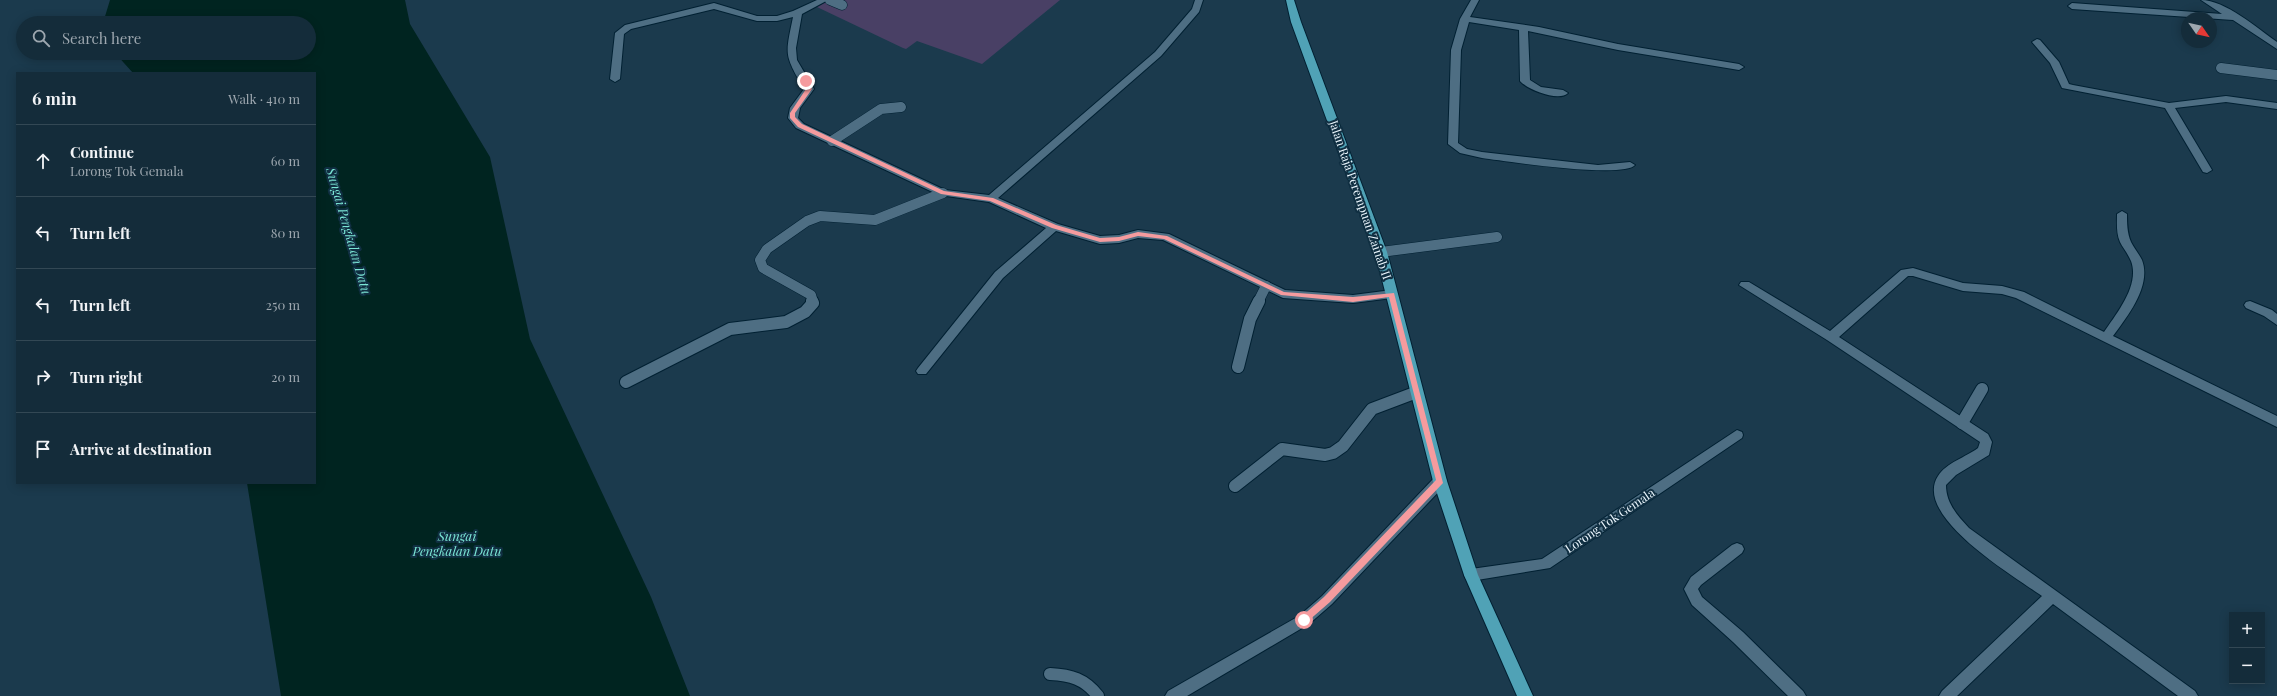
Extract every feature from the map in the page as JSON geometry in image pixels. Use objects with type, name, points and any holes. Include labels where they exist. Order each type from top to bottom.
[{"type":"main road","name":"Jalan Raja Perempuan Zainab II","points":[[1290,0],[1296,22],[1381,252],[1440,481],[1471,574],[1525,696]]},
{"type":"street","points":[[615,79],[620,33],[628,27],[714,6],[761,19],[798,14],[824,0]]},
{"type":"street","points":[[991,200],[1158,54],[1196,10],[1199,0]]},
{"type":"street","points":[[1474,0],[1465,19],[1456,50],[1452,140],[1457,148],[1482,155],[1598,168],[1630,165]]},
{"type":"street","points":[[2206,0],[2277,46]]},
{"type":"street","points":[[2072,6],[2234,17]]},
{"type":"street","points":[[798,14],[791,48],[792,60],[809,89],[795,108],[793,118],[800,126],[943,193],[991,200],[1054,227],[1100,240],[1119,239],[1138,234],[1165,238],[1283,294],[1353,300],[1392,294]]},
{"type":"street","points":[[1465,19],[1739,67]]},
{"type":"street","points":[[1523,28],[1525,81],[1538,90],[1563,93]]},
{"type":"street","points":[[2037,42],[2054,62],[2065,86],[2170,106],[2226,99],[2277,106]]},
{"type":"street","points":[[2170,106],[2207,170]]},
{"type":"street","points":[[2106,338],[2130,300],[2137,275],[2137,263],[2125,240],[2122,228],[2122,214]]},
{"type":"street","points":[[922,371],[999,275],[1054,227]]},
{"type":"street","points":[[1831,337],[1905,273],[1913,272],[1963,287],[2012,292],[2277,422]]},
{"type":"street","points":[[1745,285],[1831,337],[1983,437],[1986,447],[1978,456],[1943,478],[1940,489],[1942,500],[1950,515],[1964,532],[2051,597],[2190,696]]},
{"type":"street","points":[[2250,305],[2268,313],[2277,321]]},
{"type":"street","name":"Lorong Tok Gemala","points":[[1471,574],[1545,564],[1737,435]]},
{"type":"street","points":[[1173,696],[1304,620],[1327,600],[1440,481]]},
{"type":"street","points":[[1736,549],[1696,581],[1691,589],[1697,601],[1738,637],[1798,696]]},
{"type":"street","points":[[1947,696],[2051,597]]},
{"type":"lane","points":[[830,0],[842,5]]},
{"type":"lane","points":[[2222,68],[2277,75]]},
{"type":"lane","points":[[832,141],[881,109],[901,107]]},
{"type":"lane","points":[[626,382],[730,329],[745,325],[794,321],[806,313],[813,303],[811,295],[763,268],[760,260],[767,249],[807,221],[820,216],[875,220],[943,193]]},
{"type":"lane","points":[[1381,252],[1497,237]]},
{"type":"lane","points":[[1238,367],[1250,318],[1266,286]]},
{"type":"lane","points":[[1962,423],[1982,389]]},
{"type":"lane","points":[[1235,486],[1276,452],[1282,449],[1325,455],[1333,453],[1343,446],[1372,409],[1417,392]]},
{"type":"lane","points":[[1050,674],[1074,675],[1093,688],[1098,696]]},
{"type":"shaded area","points":[[829,0],[1060,0],[982,64],[917,41],[906,49],[903,48],[817,7]]},
{"type":"water","name":"Sungai Pengkalan Datu","points":[[110,0],[405,0],[410,24],[490,157],[530,339],[651,597],[690,696],[281,696],[247,484],[316,484],[316,72],[132,72],[121,60],[316,60],[316,16],[105,16]]},
{"type":"route","points":[[806,81],[809,89],[792,113],[793,118],[800,126],[876,163],[912,177],[943,193],[991,200],[1054,227],[1100,240],[1119,239],[1138,234],[1153,235],[1165,238],[1283,294],[1353,300],[1392,294],[1440,481],[1327,600],[1304,620]]}]
